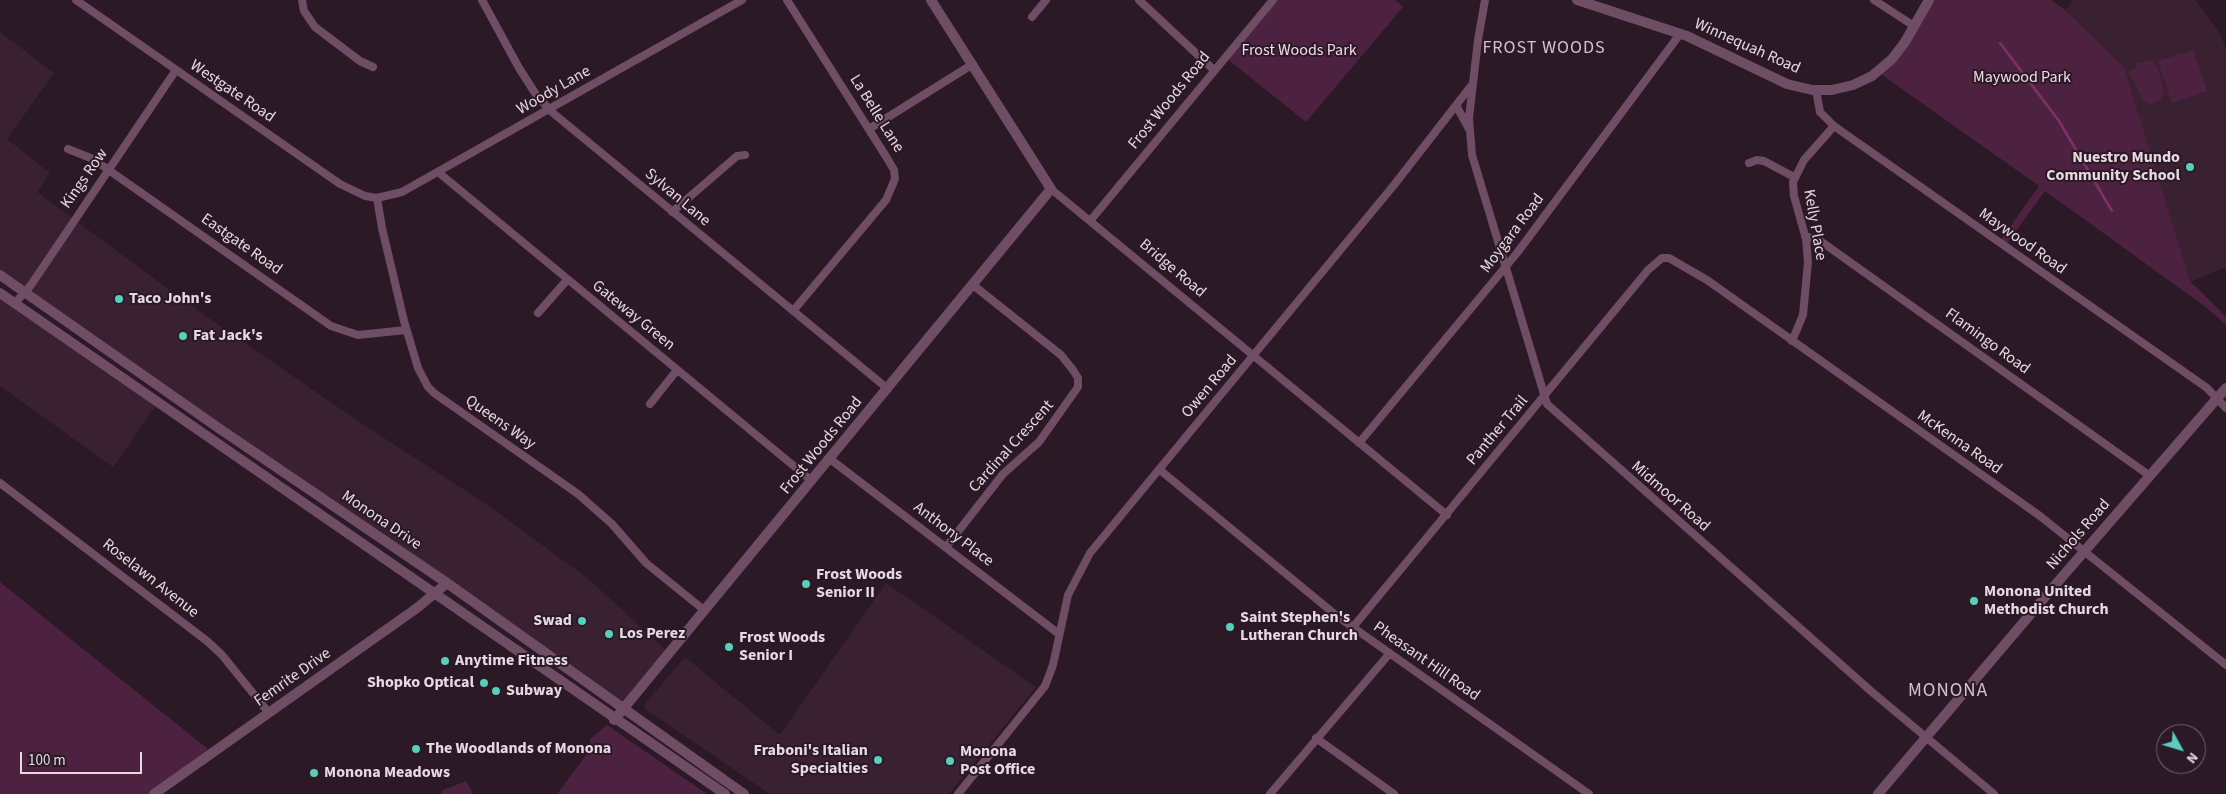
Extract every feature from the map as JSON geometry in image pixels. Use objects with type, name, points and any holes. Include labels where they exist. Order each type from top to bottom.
[{"type":"street","name":"Westgate Road","points":[[76,0],[340,184],[364,196],[377,198]]},
{"type":"street","points":[[302,0],[304,11],[315,27],[360,61],[373,67]]},
{"type":"street","name":"Sylvan Lane","points":[[483,0],[519,68],[537,96],[549,110],[888,389]]},
{"type":"street","name":"Woody Lane","points":[[377,198],[402,192],[742,0]]},
{"type":"street","name":"La Belle Lane","points":[[787,0],[894,170],[894,186],[886,200],[793,311]]},
{"type":"street","name":"Bridge Road","points":[[931,0],[1051,189],[1447,515]]},
{"type":"street","points":[[1032,16],[1046,0]]},
{"type":"street","points":[[1139,0],[1214,70]]},
{"type":"street","name":"Frost Woods Road","points":[[1090,221],[1273,0]]},
{"type":"street","name":"Owen Road","points":[[958,794],[1045,686],[1053,665],[1068,595],[1080,568],[1090,553],[1254,356],[1456,107],[1472,84],[1485,0]]},
{"type":"street","name":"Winnequah Road","points":[[1577,0],[1704,43],[1787,84],[1816,90],[1843,88],[1878,72],[1896,53],[1929,0]]},
{"type":"street","points":[[1874,0],[1914,26]]},
{"type":"street","name":"Moygara Road","points":[[1359,443],[1506,266],[1680,34]]},
{"type":"street","points":[[869,129],[972,64]]},
{"type":"street","name":"Kings Row","points":[[15,303],[25,293],[176,70]]},
{"type":"street","name":"Midmoor Road","points":[[1472,84],[1469,130],[1472,155],[1544,398],[1550,409],[1926,738],[1994,794]]},
{"type":"street","name":"Maywood Road","points":[[1816,90],[1820,112],[1834,126],[2218,397],[2226,408]]},
{"type":"street","name":"Midmoor Road","points":[[1456,107],[1469,130]]},
{"type":"street","name":"Kelly Place","points":[[1792,341],[1800,327],[1806,302],[1808,262],[1805,236],[1794,196],[1794,177],[1804,160],[1834,126]]},
{"type":"street","name":"Eastgate Road","points":[[68,149],[93,159],[331,326],[358,335],[406,330]]},
{"type":"street","points":[[672,212],[737,156],[745,155]]},
{"type":"street","points":[[1749,163],[1757,160],[1764,161],[1794,177]]},
{"type":"street","name":"Gateway Green","points":[[438,172],[812,482]]},
{"type":"street","name":"Frost Woods Road","points":[[614,720],[812,482],[1051,189]]},
{"type":"street","name":"Queens Way","points":[[377,198],[382,228],[406,330],[418,368],[434,393],[578,494],[612,524],[646,563],[704,610]]},
{"type":"street","name":"Flamingo Road","points":[[1805,236],[1819,240],[2150,476]]},
{"type":"street","name":"Panther Trail","points":[[1353,627],[1648,270],[1662,258],[1666,258]]},
{"type":"street","name":"McKenna Road","points":[[1666,258],[1685,265],[2040,516],[2226,665]]},
{"type":"street","name":"Monona Drive","points":[[0,275],[447,583],[744,794]]},
{"type":"street","points":[[538,313],[567,280]]},
{"type":"street","name":"Cardinal Crescent","points":[[946,547],[1003,474],[1039,442],[1078,388],[1078,378],[1068,363],[973,285]]},
{"type":"street","name":"Monona Drive","points":[[0,293],[614,720],[724,794]]},
{"type":"street","points":[[650,404],[677,370]]},
{"type":"street","name":"Nichols Road","points":[[1878,794],[2084,551],[2226,388]]},
{"type":"street","name":"Anthony Place","points":[[830,459],[1059,634]]},
{"type":"street","name":"Pheasant Hill Road","points":[[1160,470],[1353,627],[1589,794]]},
{"type":"street","name":"Roselawn Avenue","points":[[0,483],[207,641],[222,655],[268,713]]},
{"type":"street","name":"Femrite Drive","points":[[154,794],[435,594],[447,583]]},
{"type":"street","points":[[1270,794],[1390,653]]},
{"type":"street","points":[[1316,738],[1394,794]]},
{"type":"shaded area","name":"Nuestro Mundo Community School","points":[[2074,0],[2195,0],[2219,31],[2226,49],[2226,267],[2190,282],[2124,67],[2065,10]]},
{"type":"shaded area","points":[[0,32],[54,73],[7,139],[50,173],[37,192],[190,305],[355,419],[492,508],[591,581],[669,653],[623,709],[0,273]]},
{"type":"shaded area","points":[[0,293],[17,311],[156,405],[113,467],[0,386]]},
{"type":"shaded area","points":[[886,583],[1036,687],[949,794],[770,794],[645,709],[644,705],[685,657],[780,735]]},
{"type":"green space","name":"Frost Woods Park","points":[[1273,0],[1395,0],[1403,7],[1306,122],[1225,57]]},
{"type":"green space","name":"Maywood Park","points":[[1929,0],[2051,0],[2065,10],[2124,67],[2190,281],[2226,317],[2226,325],[2203,305],[2045,191],[2005,246],[1999,242],[2039,186],[1878,72]]},
{"type":"green space","points":[[2193,50],[2207,91],[2172,103],[2158,61]]},
{"type":"green space","points":[[2151,60],[2158,67],[2164,94],[2160,100],[2151,104],[2144,101],[2128,72],[2137,67],[2137,63]]},
{"type":"green space","points":[[0,582],[208,749],[150,794],[0,794]]},
{"type":"green space","points":[[607,725],[707,794],[557,794],[590,750],[590,739]]},
{"type":"green space","points":[[466,781],[473,794],[440,794],[443,790]]},
{"type":"waterway","points":[[2000,43],[2059,121],[2112,211]]},
{"type":"place","name":"Nuestro Mundo Community School","points":[[2190,167]]},
{"type":"place","name":"Taco John's","points":[[119,299]]},
{"type":"place","name":"Fat Jack's","points":[[183,336]]},
{"type":"place","name":"Frost Woods Senior II","points":[[806,584]]},
{"type":"place","name":"Monona United Methodist Church","points":[[1974,601]]},
{"type":"place","name":"Swad","points":[[582,621]]},
{"type":"place","name":"Saint Stephen's Lutheran Church","points":[[1230,627]]},
{"type":"place","name":"Los Perez","points":[[609,634]]},
{"type":"place","name":"Frost Woods Senior I","points":[[729,647]]},
{"type":"place","name":"Anytime Fitness","points":[[445,661]]},
{"type":"place","name":"Shopko Optical","points":[[484,683]]},
{"type":"place","name":"Subway","points":[[496,691]]},
{"type":"place","name":"The Woodlands of Monona","points":[[416,749]]},
{"type":"place","name":"Fraboni's Italian Specialties","points":[[878,760]]},
{"type":"place","name":"Monona Post Office","points":[[950,761]]},
{"type":"place","name":"Monona Meadows","points":[[314,773]]},
{"type":"district","name":"FROST WOODS","points":[[1544,49]]},
{"type":"district","name":"MONONA","points":[[1948,692]]}]
